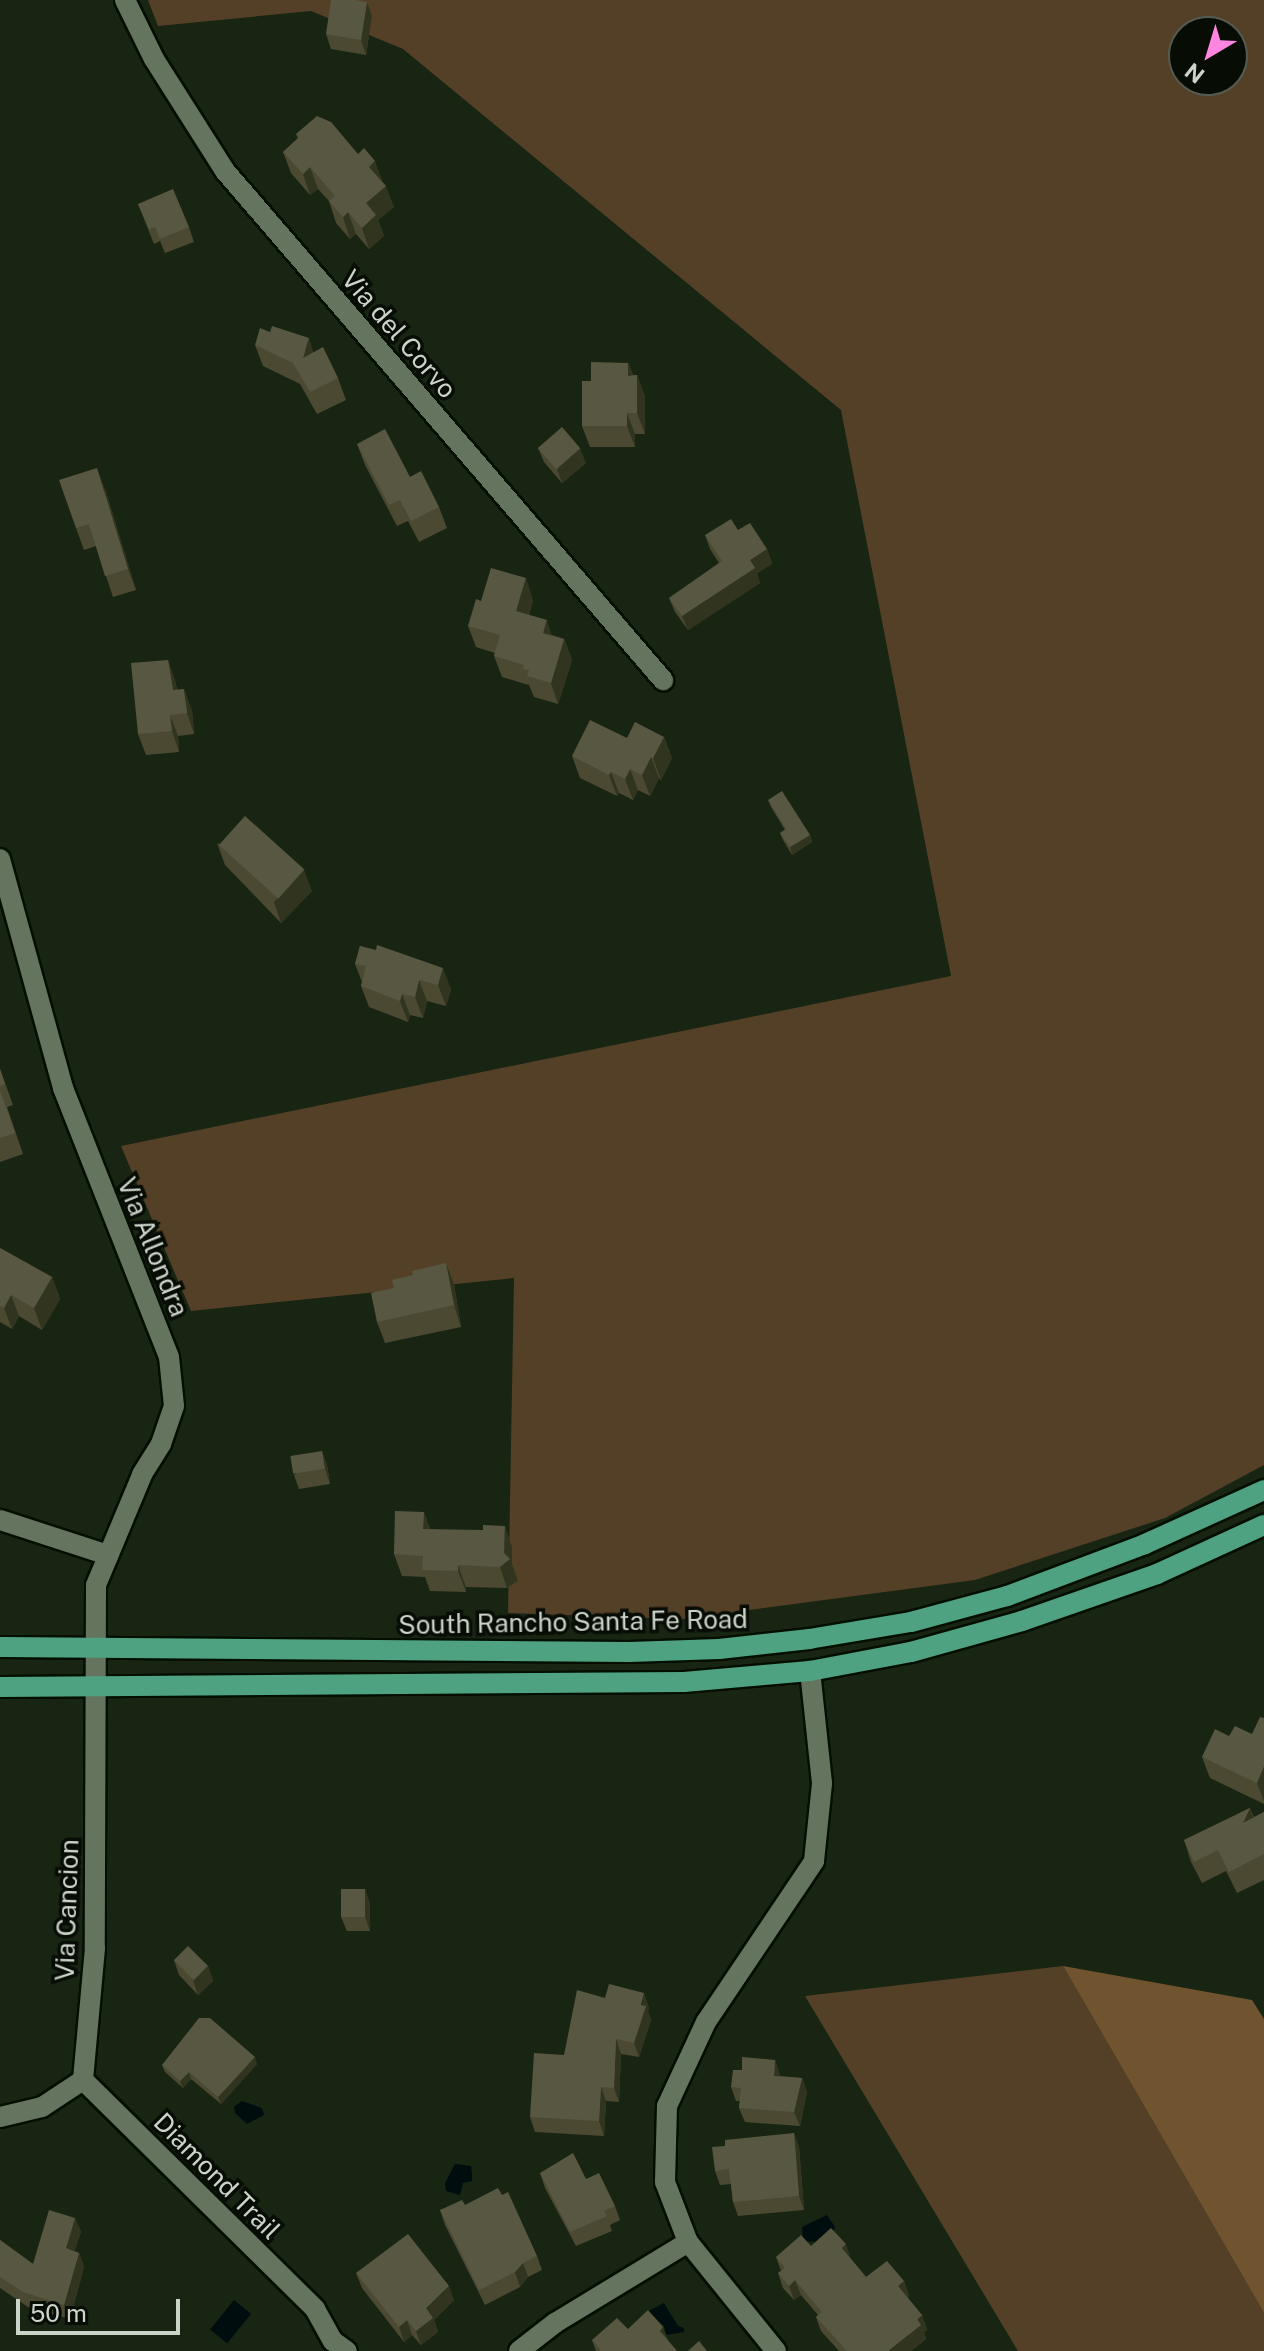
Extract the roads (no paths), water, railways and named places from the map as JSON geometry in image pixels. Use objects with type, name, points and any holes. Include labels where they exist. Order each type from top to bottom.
[{"type":"main road","name":"South Rancho Santa Fe Road","points":[[0,1647],[629,1652],[719,1649],[809,1639],[911,1622],[1007,1596],[1131,1549],[1264,1490]]},
{"type":"main road","points":[[0,1687],[684,1682],[810,1671],[911,1652],[1022,1621],[1157,1574],[1264,1525]]},
{"type":"street","name":"Via del Corvo","points":[[125,0],[154,59],[225,171],[663,680]]},
{"type":"street","name":"Via Allondra","points":[[0,859],[63,1088],[169,1357],[174,1406],[161,1444],[142,1475],[96,1585],[95,1649]]},
{"type":"street","points":[[0,1520],[108,1555]]},
{"type":"street","name":"Via Cancion","points":[[83,2080],[95,1948],[95,1649]]},
{"type":"street","points":[[776,2351],[688,2242],[665,2182],[667,2106],[706,2022],[814,1861],[822,1783],[810,1671]]},
{"type":"street","points":[[0,2117],[42,2107],[83,2080]]},
{"type":"street","name":"Diamond Trail","points":[[83,2080],[315,2309],[333,2341],[347,2351]]},
{"type":"street","points":[[519,2351],[555,2323],[688,2242]]}]
